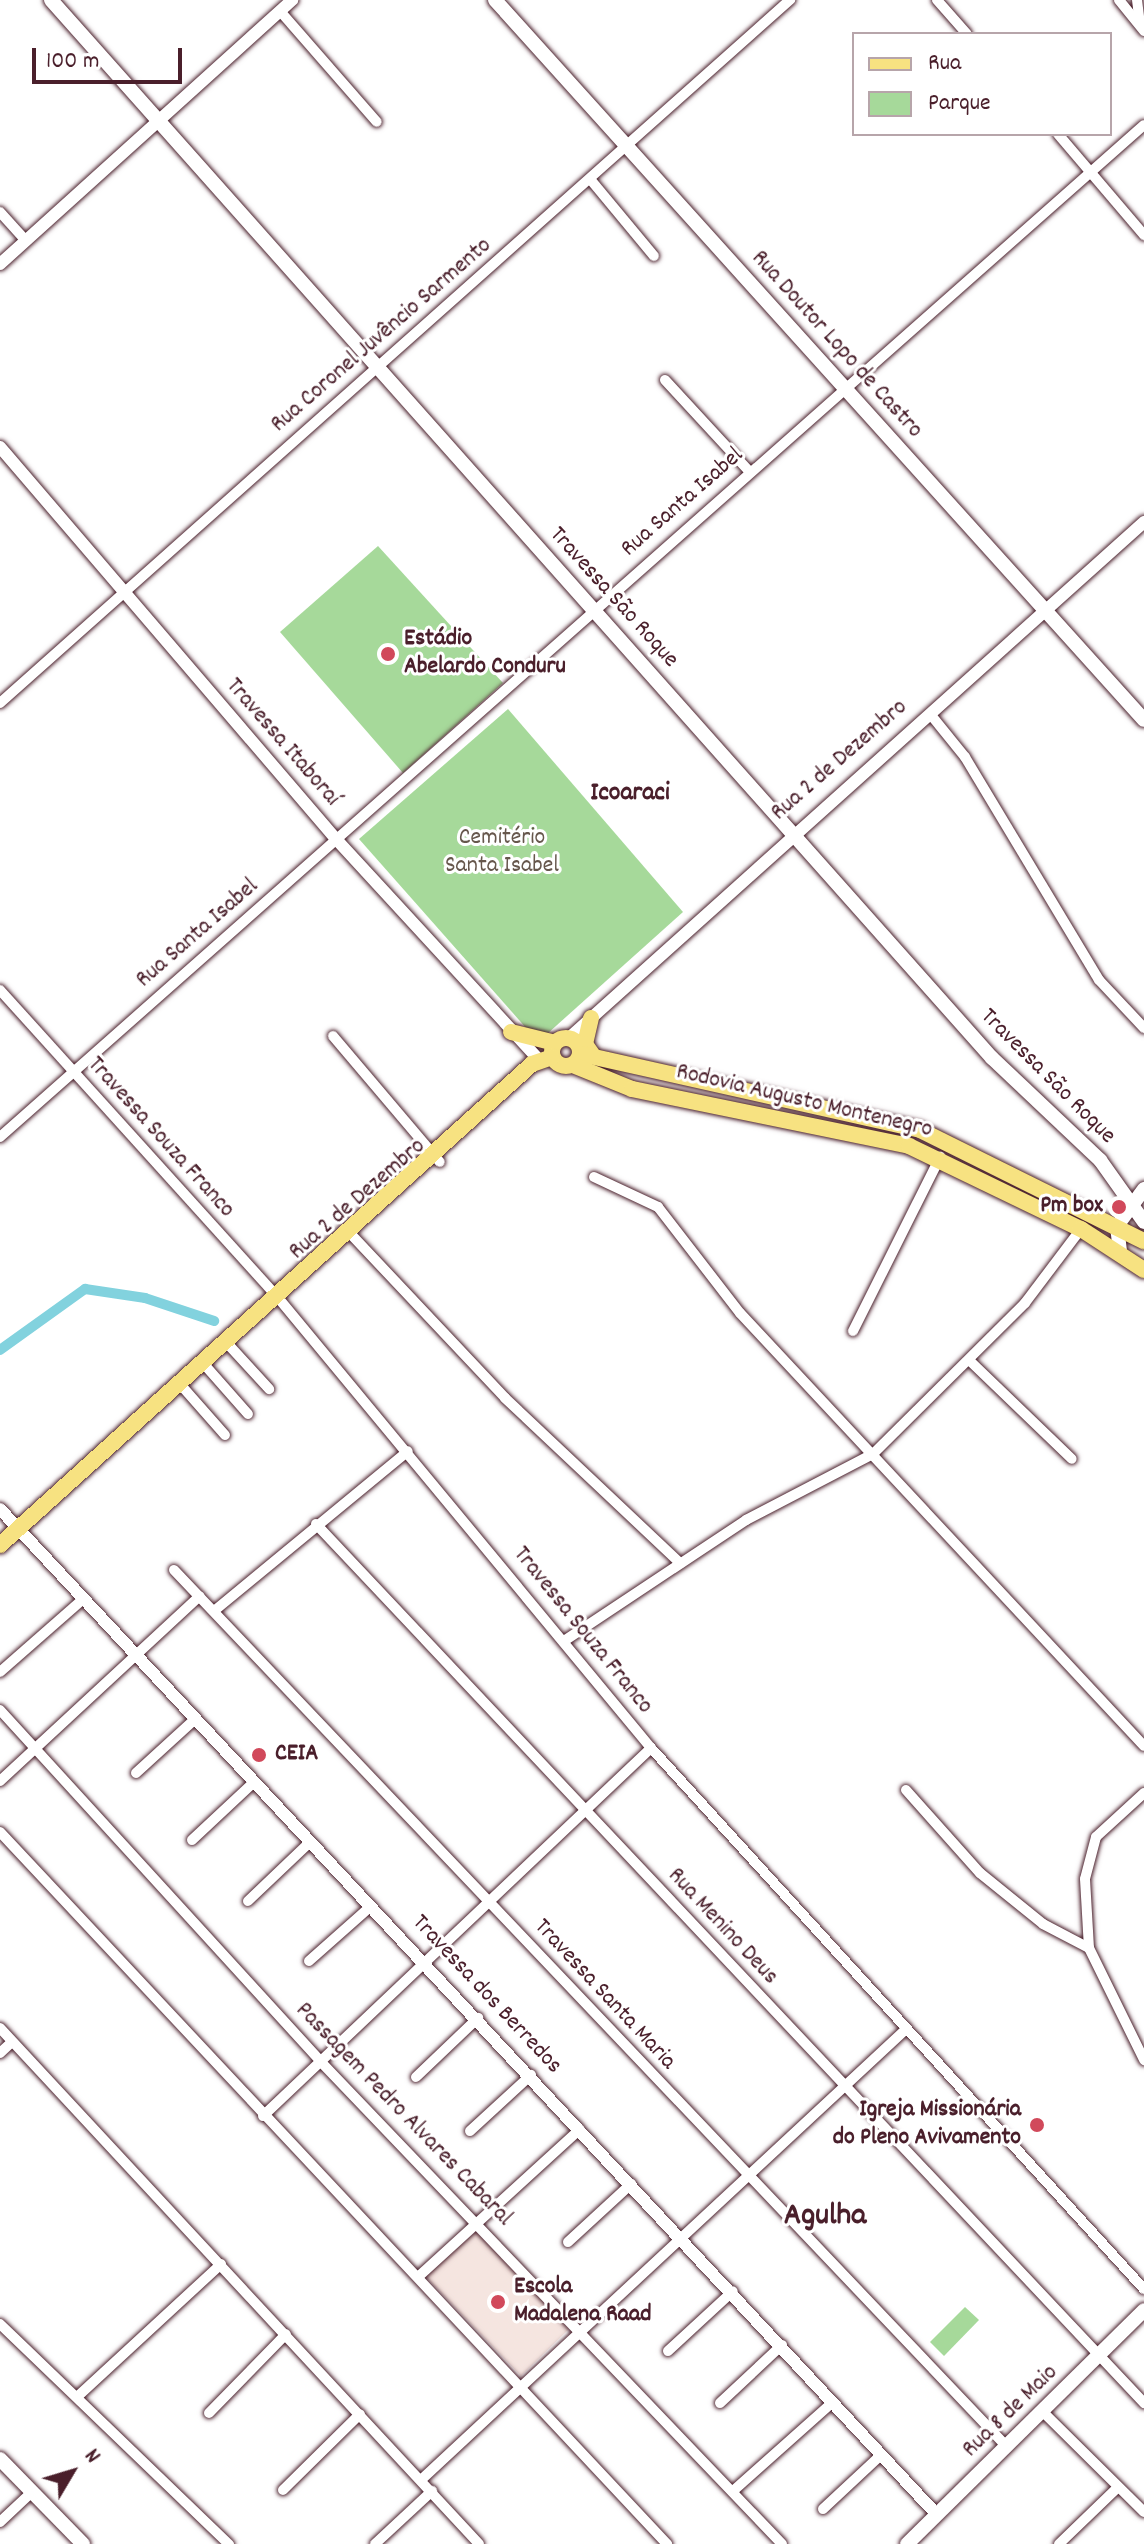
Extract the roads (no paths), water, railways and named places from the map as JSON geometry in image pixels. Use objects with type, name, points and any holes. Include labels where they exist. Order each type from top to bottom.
[{"type":"main road","name":"Travessa São Roque","points":[[51,0],[992,1058],[1082,1140],[1132,1200],[1144,1222]]},
{"type":"main road","name":"Rua Doutor Lopo de Castro","points":[[495,0],[1144,720]]},
{"type":"main road","points":[[591,1018],[585,1044],[606,1064]]},
{"type":"main road","points":[[511,1032],[577,1060]]},
{"type":"main road","points":[[554,1050],[577,1060]]},
{"type":"main road","name":"Rua 2 de Dezembro","points":[[0,1545],[274,1298],[437,1159],[554,1050]]},
{"type":"main road","name":"Rodovia Augusto Montenegro","points":[[577,1060],[920,1130],[1144,1241]]},
{"type":"main road","name":"Rodovia Augusto Montenegro","points":[[577,1060],[632,1089],[889,1140],[940,1157],[1081,1229],[1120,1251],[1144,1270]]},
{"type":"main road","points":[[1120,1251],[1117,1226],[1132,1200],[1144,1189]]},
{"type":"main road","name":"Rua 8 de Maio","points":[[908,2543],[1144,2310]]},
{"type":"main road","points":[[0,2459],[83,2544]]},
{"type":"street","points":[[0,264],[292,0]]},
{"type":"street","name":"Rua Coronel Juvêncio Sarmento","points":[[0,703],[790,0]]},
{"type":"street","points":[[937,0],[965,32]]},
{"type":"street","points":[[1119,0],[1142,28]]},
{"type":"street","points":[[1137,0],[1142,28]]},
{"type":"street","points":[[280,11],[377,122]]},
{"type":"street","name":"Rua Santa Isabel","points":[[0,1137],[594,608],[1144,125]]},
{"type":"street","points":[[1060,136],[1144,235]]},
{"type":"street","points":[[590,179],[654,256]]},
{"type":"street","points":[[0,212],[26,241]]},
{"type":"street","points":[[665,380],[750,472]]},
{"type":"street","name":"Travessa Itaboraí","points":[[0,447],[336,839],[511,1032]]},
{"type":"street","name":"Rua 2 de Dezembro","points":[[554,1050],[792,833],[931,715],[1144,522]]},
{"type":"street","points":[[931,715],[965,757],[1099,980],[1144,1028]]},
{"type":"street","name":"Travessa Souza Franco","points":[[0,990],[408,1451],[651,1748],[1144,2289]]},
{"type":"street","points":[[333,1036],[437,1159]]},
{"type":"street","points":[[853,1331],[940,1157]]},
{"type":"street","points":[[594,1177],[658,1207],[740,1313],[1144,1746]]},
{"type":"street","points":[[564,1641],[680,1563],[873,1454],[970,1361],[1081,1229]]},
{"type":"street","points":[[349,1233],[505,1398],[680,1563]]},
{"type":"street","points":[[226,1342],[269,1389]]},
{"type":"street","points":[[970,1361],[1072,1459]]},
{"type":"street","points":[[203,1363],[248,1414]]},
{"type":"street","points":[[180,1384],[225,1435]]},
{"type":"street","points":[[214,1611],[408,1451]]},
{"type":"street","name":"Travessa dos Berredos","points":[[0,1509],[309,1843],[478,2018],[680,2238],[733,2291],[937,2515]]},
{"type":"street","name":"Rua Menino Deus","points":[[316,1524],[1144,2403]]},
{"type":"street","name":"Travessa Santa Maria","points":[[174,1570],[1007,2447]]},
{"type":"street","points":[[0,1781],[200,1596]]},
{"type":"street","points":[[0,1672],[83,1599]]},
{"type":"street","name":"Passagem Pedro Alvares Cabaral","points":[[0,1710],[321,2062],[479,2221],[782,2544]]},
{"type":"street","points":[[136,1773],[194,1720]]},
{"type":"street","points":[[263,2116],[651,1748]]},
{"type":"street","points":[[192,1840],[253,1783]]},
{"type":"street","points":[[906,1790],[980,1873],[1043,1924],[1089,1948]]},
{"type":"street","points":[[1144,1793],[1104,1825],[1087,1857],[1089,1948],[1144,2060]]},
{"type":"street","points":[[0,1832],[667,2544]]},
{"type":"street","points":[[248,1901],[309,1843]]},
{"type":"street","points":[[309,1961],[371,1906]]},
{"type":"street","points":[[416,2077],[478,2018]]},
{"type":"street","points":[[0,2028],[422,2479],[479,2544]]},
{"type":"street","points":[[422,2479],[579,2329],[680,2238],[745,2173],[905,2030]]},
{"type":"street","points":[[0,2053],[12,2042]]},
{"type":"street","points":[[470,2131],[531,2075]]},
{"type":"street","points":[[418,2277],[580,2129]]},
{"type":"street","points":[[568,2242],[631,2184]]},
{"type":"street","points":[[77,2397],[221,2264]]},
{"type":"street","points":[[668,2351],[733,2291]]},
{"type":"street","points":[[0,2324],[229,2544]]},
{"type":"street","points":[[209,2413],[286,2334]]},
{"type":"street","points":[[720,2403],[782,2345]]},
{"type":"street","points":[[733,2491],[833,2402]]},
{"type":"street","points":[[1043,2412],[1144,2512]]},
{"type":"street","points":[[283,2490],[360,2414]]},
{"type":"street","points":[[823,2509],[881,2455]]},
{"type":"street","points":[[1059,2544],[1118,2487]]},
{"type":"street","points":[[375,2544],[432,2491]]},
{"type":"street","points":[[0,2522],[32,2492]]},
{"type":"waterway","points":[[0,1350],[85,1289],[145,1298],[214,1321]]},
{"type":"place","name":"Estádio Abelardo Conduru","points":[[388,654]]},
{"type":"place","name":"Pm box","points":[[1119,1207]]},
{"type":"place","name":"CEIA","points":[[259,1755]]},
{"type":"place","name":"Igreja Missionária do Pleno Avivamento","points":[[1037,2125]]},
{"type":"place","name":"Escola Madalena Raad","points":[[498,2302]]},
{"type":"district","name":"Icoaraci","points":[[630,794]]},
{"type":"district","name":"Agulha","points":[[825,2217]]},
{"type":"park label","name":"Cemitério Santa Isabel","points":[[502,853]]}]
